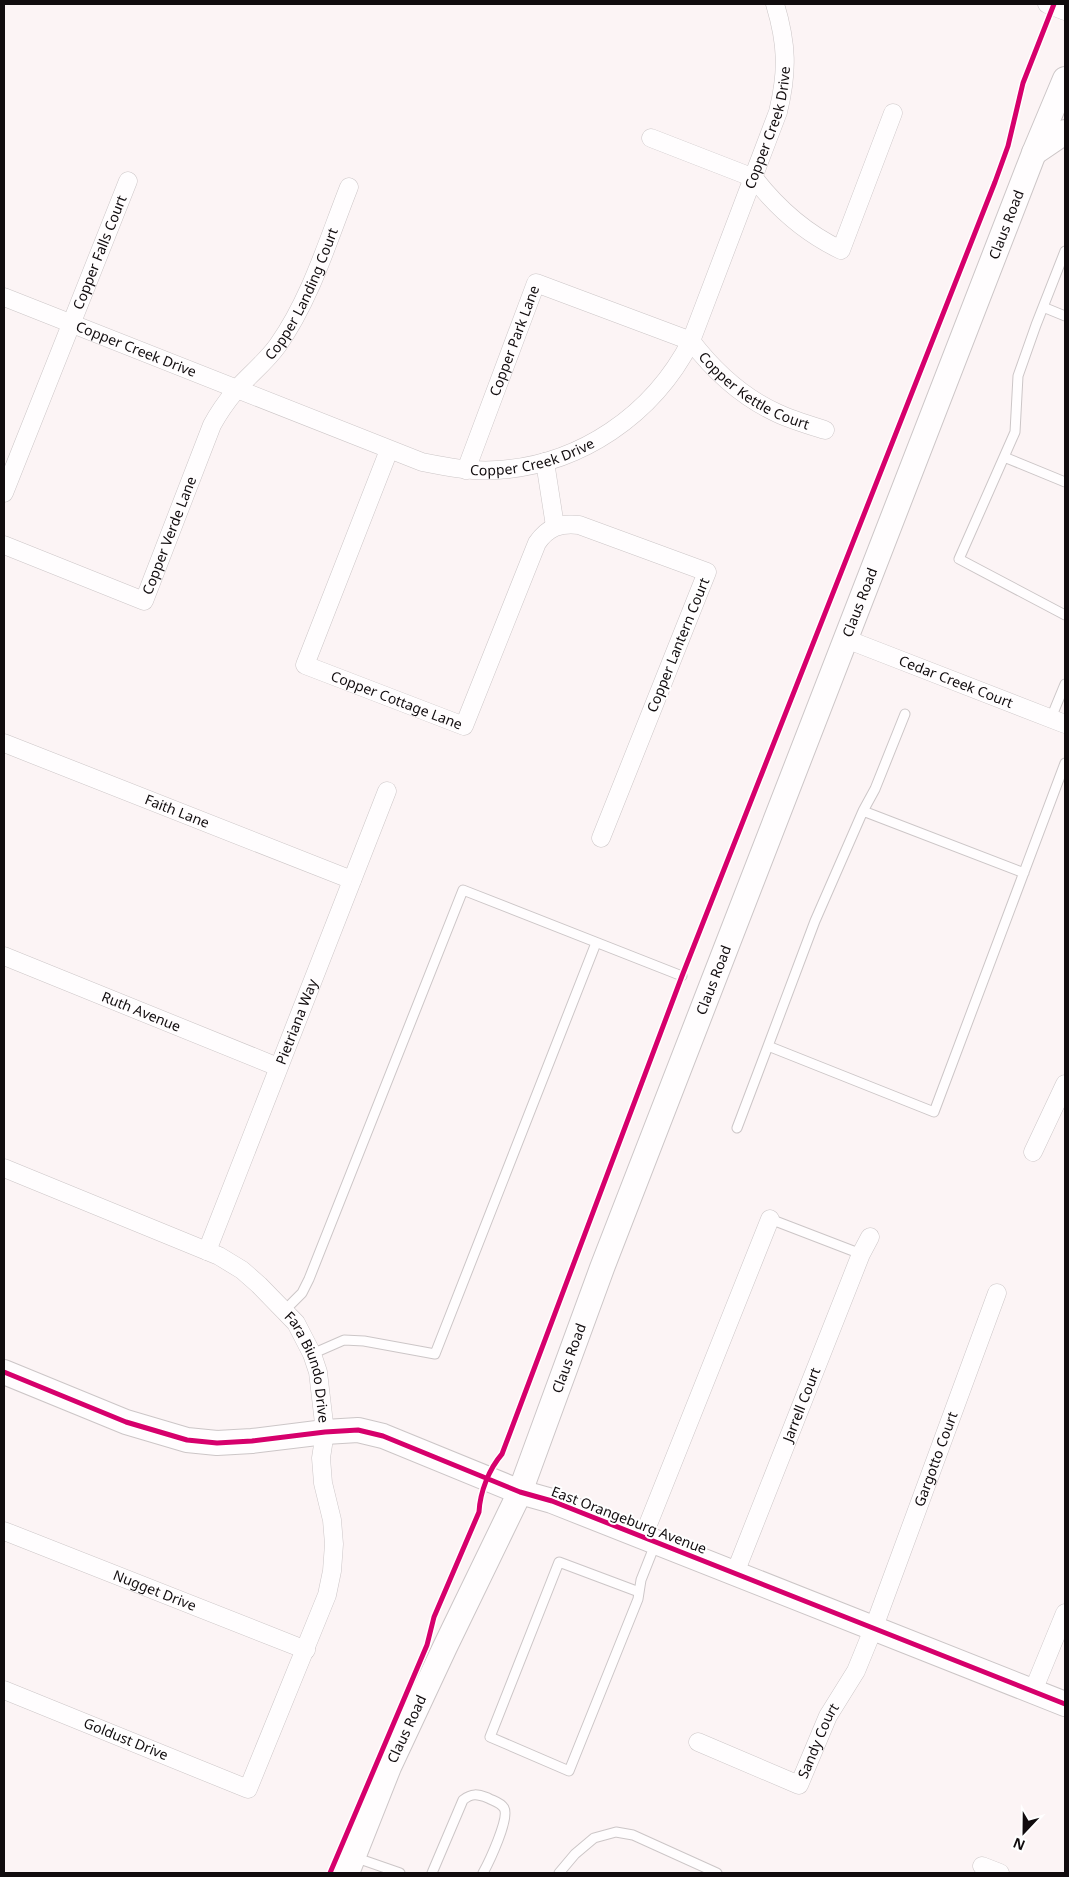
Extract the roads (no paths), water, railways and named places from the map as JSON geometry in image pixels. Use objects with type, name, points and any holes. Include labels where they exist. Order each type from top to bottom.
[{"type":"main road","name":"Claus Road","points":[[351,1865],[393,1759],[444,1647],[520,1492],[602,1268],[1034,153],[1065,79]]},
{"type":"main road","points":[[1034,153],[1065,132]]},
{"type":"main road","name":"East Orangeburg Avenue","points":[[4,1372],[126,1422],[187,1440],[217,1443],[252,1441],[358,1430],[383,1436],[520,1492],[552,1501],[1065,1704]]},
{"type":"street","name":"Copper Creek Drive","points":[[4,297],[422,462],[466,470],[497,470],[546,462],[575,452],[623,424],[647,403],[670,376],[691,341],[778,112],[786,65],[783,30],[776,4]]},
{"type":"street","points":[[1047,4],[1065,11]]},
{"type":"street","points":[[650,138],[754,178],[784,213],[823,241],[841,250],[893,113]]},
{"type":"street","name":"Copper Falls Court","points":[[71,324],[128,181]]},
{"type":"street","name":"Copper Landing Court","points":[[237,389],[259,369],[291,326],[302,304],[348,187]]},
{"type":"street","name":"Copper Park Lane","points":[[466,470],[536,283],[691,341]]},
{"type":"street","points":[[4,493],[71,324]]},
{"type":"street","name":"Copper Kettle Court","points":[[691,341],[704,359],[730,384],[753,400],[777,413],[825,430]]},
{"type":"street","name":"Copper Verde Lane","points":[[4,545],[144,601],[212,425],[237,389]]},
{"type":"street","name":"Copper Cottage Lane","points":[[389,450],[305,665],[464,726],[537,543],[543,534],[555,526]]},
{"type":"street","points":[[546,462],[555,526]]},
{"type":"street","name":"Copper Lantern Court","points":[[555,526],[579,525],[707,572],[600,838]]},
{"type":"street","name":"Cedar Creek Court","points":[[846,639],[1058,721]]},
{"type":"street","name":"Faith Lane","points":[[4,743],[352,880]]},
{"type":"street","name":"Pietriana Way","points":[[207,1251],[387,791]]},
{"type":"street","name":"Ruth Avenue","points":[[4,956],[278,1067]]},
{"type":"street","points":[[1034,1152],[1065,1084]]},
{"type":"street","name":"Fara Biundo Drive","points":[[4,1168],[207,1251],[242,1270],[296,1322],[312,1354],[318,1372],[325,1432],[321,1458],[323,1483],[332,1520],[334,1544],[332,1571],[327,1595],[306,1650],[248,1789]]},
{"type":"street","points":[[649,1539],[770,1219]]},
{"type":"street","name":"Jarrell Court","points":[[735,1573],[870,1237]]},
{"type":"street","name":"Gargotto Court","points":[[874,1627],[997,1293]]},
{"type":"street","name":"Nugget Drive","points":[[4,1531],[306,1650]]},
{"type":"street","points":[[1033,1691],[1065,1613]]},
{"type":"street","name":"Sandy Court","points":[[698,1742],[799,1785],[828,1716],[856,1671],[874,1627]]},
{"type":"street","name":"Goldust Drive","points":[[4,1690],[248,1789]]},
{"type":"street","points":[[982,1866],[1000,1873]]},
{"type":"lane","points":[[1065,251],[1018,376],[1015,432],[959,559],[1065,615]]},
{"type":"lane","points":[[1043,307],[1065,316]]},
{"type":"lane","points":[[1004,458],[1065,482]]},
{"type":"lane","points":[[1058,721],[1065,684]]},
{"type":"lane","points":[[737,1128],[815,921],[863,811],[875,789],[905,714]]},
{"type":"lane","points":[[768,1046],[934,1112],[1065,763]]},
{"type":"lane","points":[[863,811],[1024,873]]},
{"type":"lane","points":[[285,1310],[302,1293],[309,1279],[463,890],[682,976]]},
{"type":"lane","points":[[312,1354],[344,1340],[364,1341],[434,1354],[596,943]]},
{"type":"lane","points":[[770,1219],[862,1254]]},
{"type":"lane","points":[[639,1592],[559,1562],[490,1736],[569,1771],[638,1599],[649,1539]]},
{"type":"lane","points":[[432,1873],[463,1800],[470,1795],[479,1795],[500,1803],[505,1810],[506,1820],[483,1873]]},
{"type":"lane","points":[[559,1873],[575,1854],[594,1838],[616,1832],[633,1835],[717,1873]]},
{"type":"lane","points":[[351,1865],[400,1873]]}]
